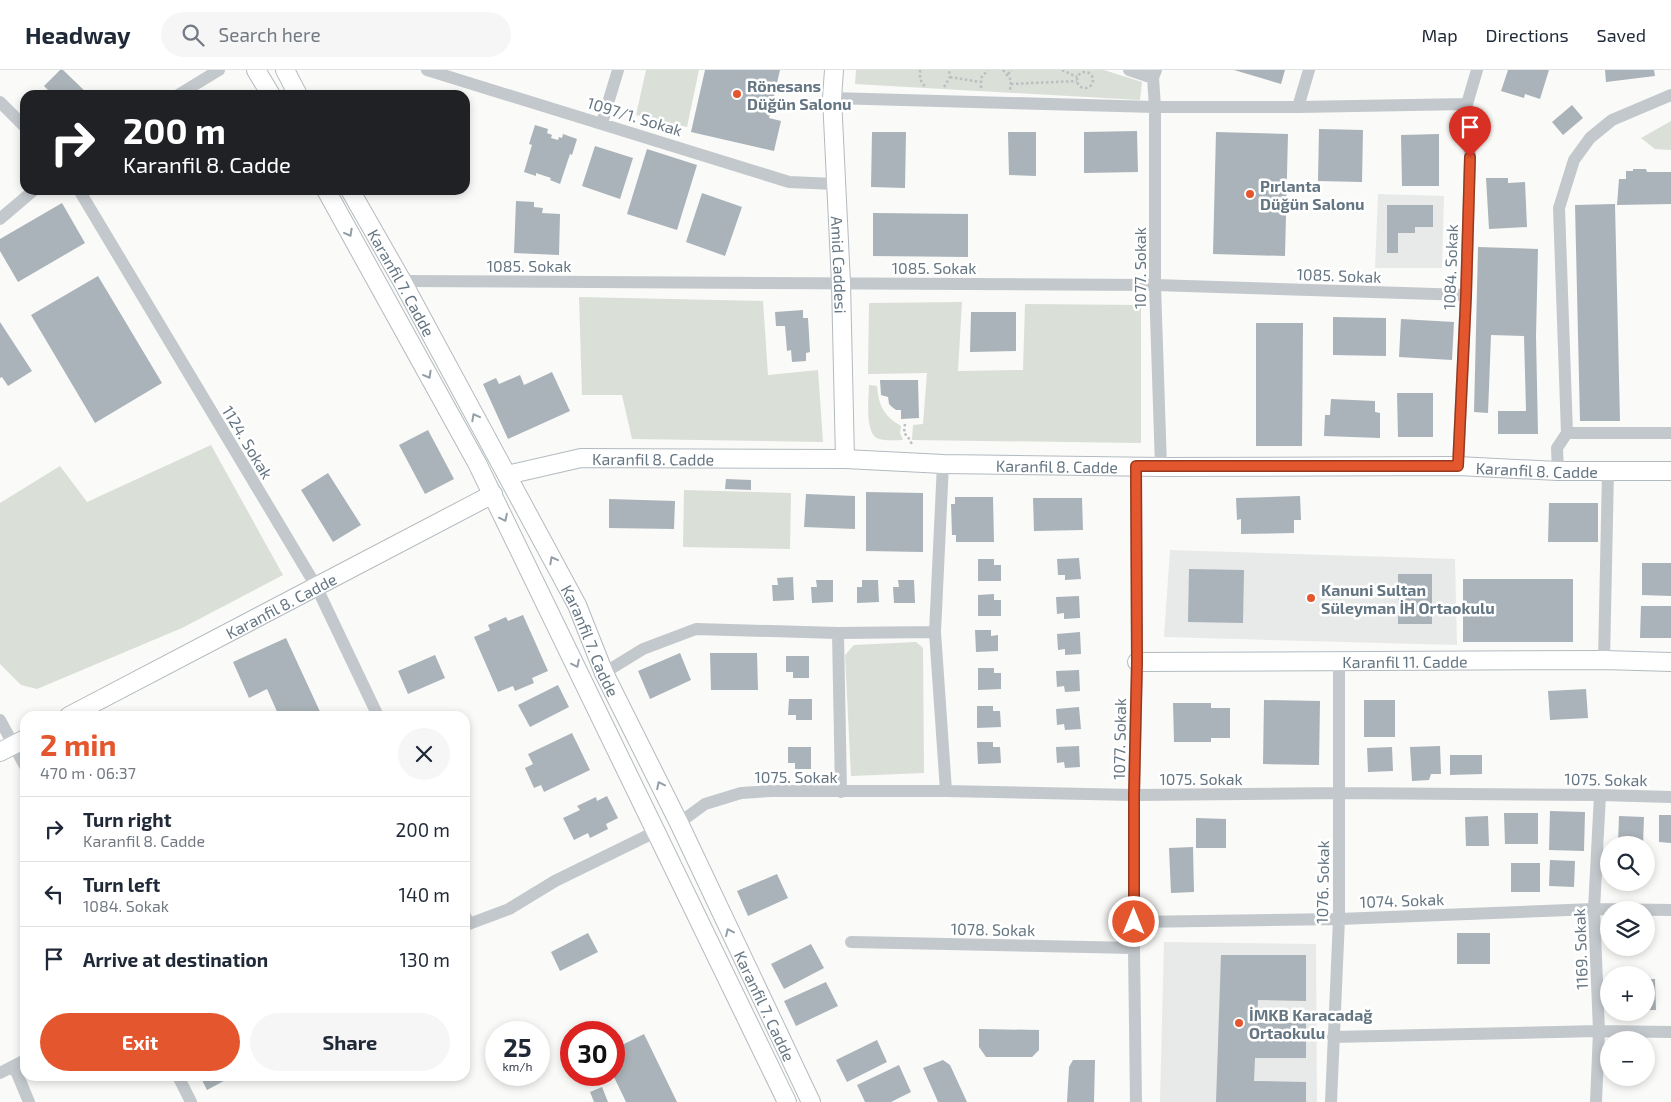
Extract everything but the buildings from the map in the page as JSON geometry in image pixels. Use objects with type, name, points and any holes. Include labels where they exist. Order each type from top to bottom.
[{"type":"street","points":[[186,90],[219,70]]},
{"type":"street","points":[[256,70],[268,90]]},
{"type":"street","points":[[285,70],[295,90]]},
{"type":"street","name":"1097/1. Sokak","points":[[429,70],[789,182],[835,184]]},
{"type":"street","points":[[602,123],[618,70]]},
{"type":"street","name":"Amid Caddesi","points":[[834,70],[832,98],[841,282],[845,458]]},
{"type":"street","points":[[1129,70],[1155,74]]},
{"type":"street","points":[[1298,108],[1309,70]]},
{"type":"street","name":"1084. Sokak","points":[[1458,466],[1470,157],[1467,104],[1478,70]]},
{"type":"street","name":"1077. Sokak","points":[[1155,74],[1155,285],[1160,467]]},
{"type":"street","points":[[1558,471],[1557,448],[1566,433],[1559,208],[1574,160],[1590,138],[1612,120],[1671,95]]},
{"type":"street","points":[[832,98],[1155,107],[1298,108],[1467,104]]},
{"type":"street","points":[[0,102],[20,122]]},
{"type":"street","points":[[0,220],[28,195]]},
{"type":"street","name":"1124. Sokak","points":[[82,195],[316,586],[376,711]]},
{"type":"street","name":"Karanfil 7. Cadde","points":[[329,195],[477,463],[787,1102]]},
{"type":"street","name":"Karanfil 7. Cadde","points":[[353,195],[402,281],[577,605],[604,673],[812,1102]]},
{"type":"street","name":"1085. Sokak","points":[[402,281],[1155,285],[1466,296]]},
{"type":"street","points":[[1566,433],[1671,433]]},
{"type":"street","name":"Karanfil 8. Cadde","points":[[507,475],[581,458],[845,458],[943,464],[1160,467],[1458,466],[1558,471],[1671,471]]},
{"type":"street","points":[[943,464],[935,632],[946,791]]},
{"type":"street","name":"1077. Sokak","points":[[1136,466],[1137,662],[1134,795],[1136,1102]]},
{"type":"street","points":[[1604,660],[1608,471]]},
{"type":"street","name":"Karanfil 8. Cadde","points":[[78,711],[492,494]]},
{"type":"street","points":[[604,673],[644,649],[696,629],[838,633],[935,632]]},
{"type":"street","points":[[838,633],[841,792]]},
{"type":"street","name":"Karanfil 11. Cadde","points":[[1137,662],[1604,660],[1671,662]]},
{"type":"street","name":"1076. Sokak","points":[[1331,1102],[1339,918],[1339,662]]},
{"type":"street","points":[[0,720],[20,758]]},
{"type":"street","name":"1075. Sokak","points":[[678,823],[705,804],[741,793],[771,791],[946,791],[1134,795],[1339,793],[1671,797]]},
{"type":"street","name":"1169. Sokak","points":[[1596,1102],[1599,1031],[1594,909],[1600,795]]},
{"type":"street","points":[[470,919],[509,909],[555,881],[657,831]]},
{"type":"street","name":"1074. Sokak","points":[[1134,922],[1339,918],[1594,909],[1671,910]]},
{"type":"street","name":"1078. Sokak","points":[[850,942],[1134,948]]},
{"type":"street","points":[[1333,1037],[1599,1031],[1671,1032]]},
{"type":"street","points":[[0,1073],[20,1063]]},
{"type":"street","points":[[24,1081],[29,1102]]},
{"type":"street","points":[[180,1081],[191,1102]]},
{"type":"path","points":[[920,70],[922,84],[930,90]]},
{"type":"path","points":[[941,89],[948,82],[950,70]]},
{"type":"path","points":[[983,93],[980,82],[988,70]]},
{"type":"path","points":[[1008,74],[1012,70]]},
{"type":"path","points":[[1062,70],[1077,79],[1079,85],[1086,88],[1093,81],[1092,76],[1086,72],[1080,73],[1077,79]]},
{"type":"path","points":[[950,77],[980,82]]},
{"type":"path","points":[[1011,84],[1077,79]]},
{"type":"path","points":[[905,424],[904,433],[922,463]]},
{"type":"shaded area","points":[[646,70],[699,70],[687,127],[636,115]]},
{"type":"shaded area","points":[[856,70],[1104,70],[1142,82],[1140,100],[855,84]]},
{"type":"shaded area","points":[[1671,121],[1671,150],[1655,149],[1641,138]]},
{"type":"shaded area","points":[[1378,194],[1444,196],[1442,268],[1375,268]]},
{"type":"shaded area","points":[[579,297],[763,301],[768,375],[818,370],[823,442],[632,439],[622,395],[582,395]]},
{"type":"shaded area","points":[[962,302],[958,371],[1023,370],[1025,304],[1141,305],[1141,443],[912,440],[913,425],[923,424],[927,373],[868,374],[869,303]]},
{"type":"shaded area","points":[[869,385],[877,386],[881,405],[886,414],[901,426],[900,433],[903,440],[882,440],[874,436],[871,431],[868,415]]},
{"type":"shaded area","points":[[211,445],[283,575],[182,628],[37,689],[21,685],[0,664],[0,503],[60,466],[87,502]]},
{"type":"shaded area","points":[[684,490],[791,493],[790,549],[683,547]]},
{"type":"shaded area","name":"Kanuni Sultan Süleyman İH Ortaokulu","points":[[1170,550],[1455,559],[1457,645],[1164,637]]},
{"type":"shaded area","points":[[916,642],[923,648],[924,773],[851,776],[845,655],[854,645]]},
{"type":"shaded area","name":"İMKB Karacadağ Ortaokulu","points":[[1164,942],[1316,944],[1317,1102],[1160,1102]]},
{"type":"place","name":"Rönesans Düğün Salonu","points":[[737,94]]},
{"type":"place","name":"Pırlanta Düğün Salonu","points":[[1250,194]]},
{"type":"place","name":"Kanuni Sultan Süleyman İH Ortaokulu","points":[[1311,598]]},
{"type":"place","name":"İMKB Karacadağ Ortaokulu","points":[[1239,1023]]},
{"type":"route","points":[[1134,922],[1137,662],[1136,466],[1458,466],[1470,157]]}]
